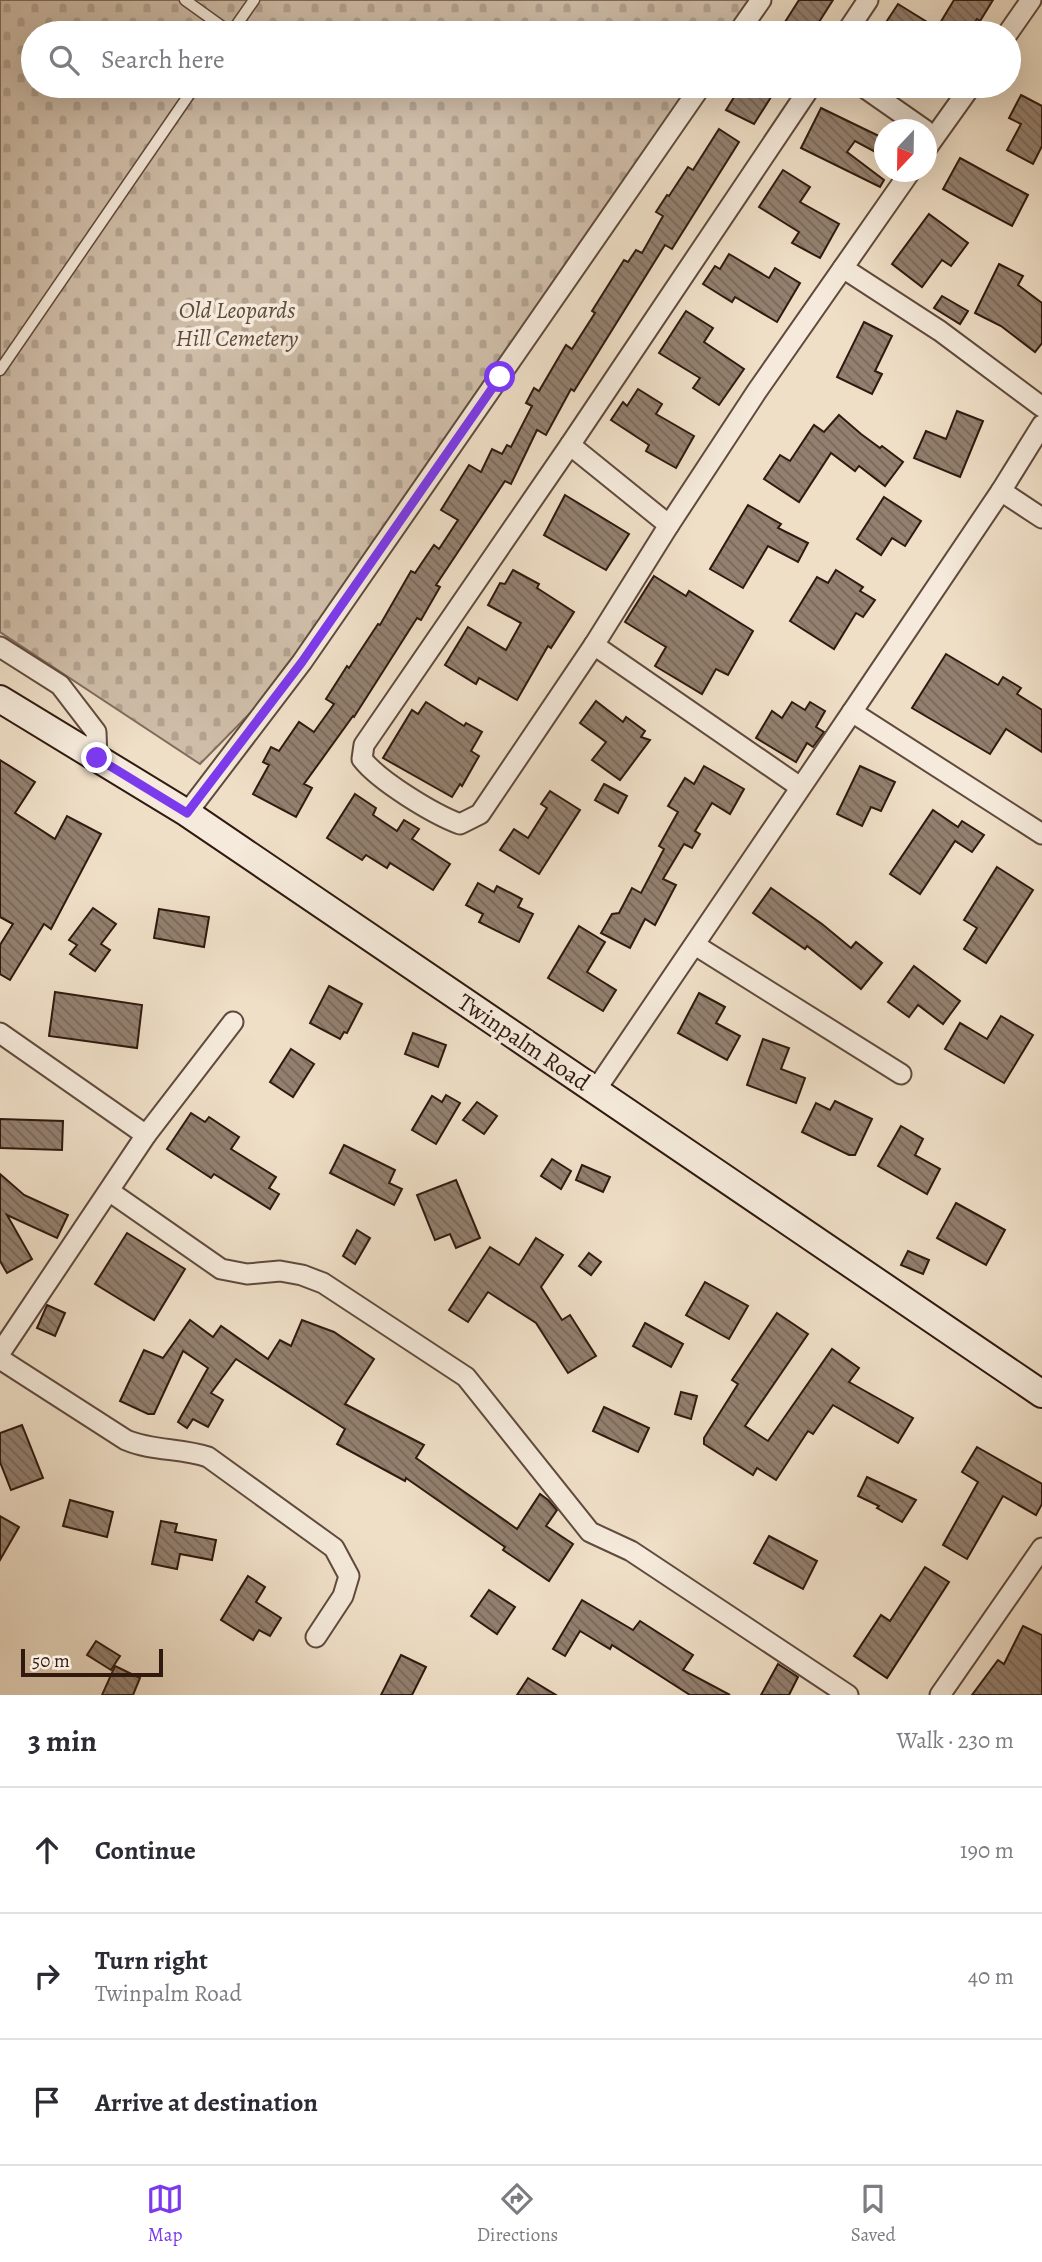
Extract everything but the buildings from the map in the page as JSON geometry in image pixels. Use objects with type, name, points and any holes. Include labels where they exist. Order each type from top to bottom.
[{"type":"main road","name":"Twinpalm Road","points":[[0,699],[187,813],[1042,1394]]},
{"type":"street","points":[[746,21],[761,0]]},
{"type":"street","points":[[854,21],[868,0]]},
{"type":"street","points":[[1016,21],[1031,0]]},
{"type":"street","points":[[187,813],[302,662],[693,98]]},
{"type":"street","points":[[803,98],[570,445],[363,745],[362,759],[371,771],[444,818],[460,824],[480,814],[594,645],[757,391],[904,182]]},
{"type":"street","points":[[878,98],[906,119]]},
{"type":"street","points":[[937,126],[961,98]]},
{"type":"street","points":[[843,268],[940,331],[1042,407]]},
{"type":"street","points":[[595,1091],[1001,491],[1042,425]]},
{"type":"street","points":[[570,445],[669,525]]},
{"type":"street","points":[[1001,491],[1042,518]]},
{"type":"street","points":[[594,645],[800,787]]},
{"type":"street","points":[[0,647],[60,685],[96,732],[97,758]]},
{"type":"street","points":[[852,712],[1042,834]]},
{"type":"street","points":[[695,945],[901,1074]]},
{"type":"street","points":[[0,1353],[146,1135],[233,1022]]},
{"type":"street","points":[[0,1033],[146,1135]]},
{"type":"street","points":[[109,1191],[221,1269],[247,1274],[279,1271],[302,1275],[323,1283],[466,1377],[590,1532],[631,1551],[848,1695]]},
{"type":"street","points":[[0,1359],[126,1440],[143,1447],[191,1452],[208,1457],[334,1548],[349,1576],[343,1596],[316,1637]]},
{"type":"street","points":[[940,1695],[1042,1548]]},
{"type":"lane","points":[[185,0],[214,21]]},
{"type":"lane","points":[[239,21],[254,0]]},
{"type":"lane","points":[[0,370],[187,98]]},
{"type":"green space","name":"Old Leopards Hill Cemetery","points":[[0,0],[753,0],[738,21],[21,21],[21,98],[685,98],[266,697],[200,764],[0,632]]},
{"type":"route","points":[[97,758],[187,813],[302,662],[500,377]]}]
